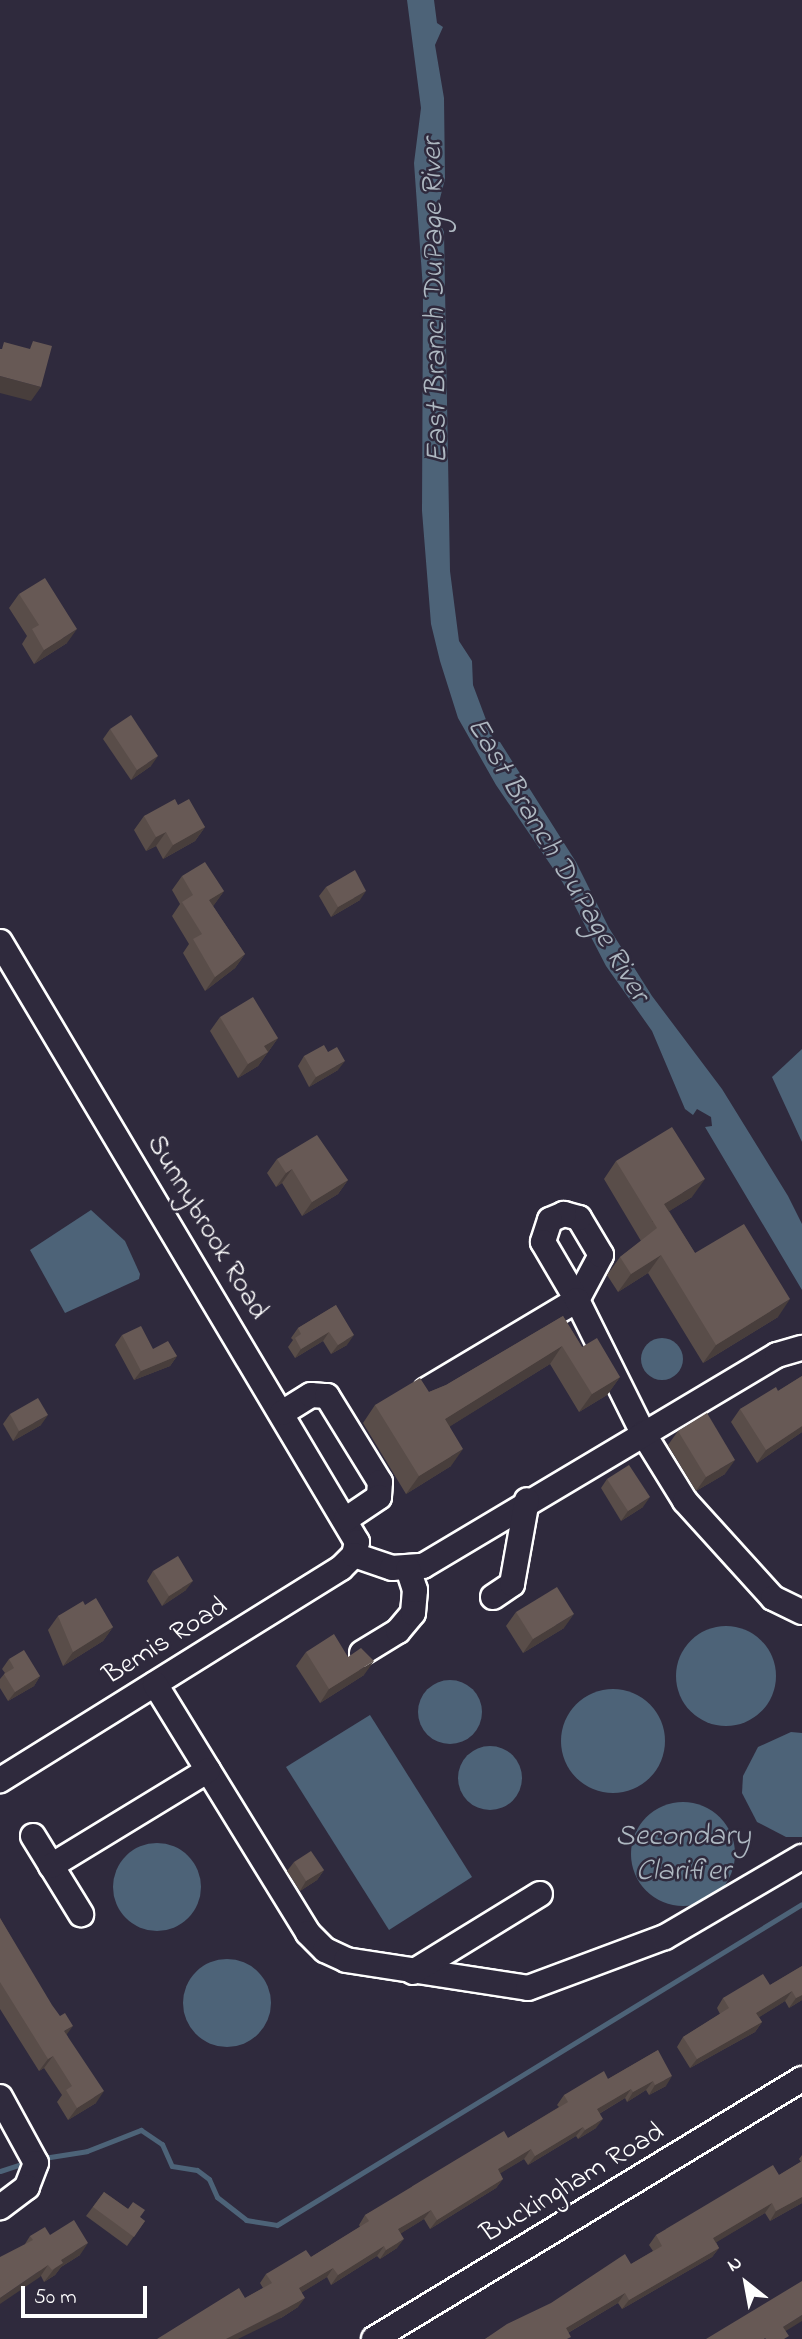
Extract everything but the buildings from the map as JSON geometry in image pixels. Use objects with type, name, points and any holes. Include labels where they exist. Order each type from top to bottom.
[{"type":"street","name":"Sunnybrook Road","points":[[0,942],[346,1519],[355,1551]]},
{"type":"street","points":[[426,1390],[577,1300],[643,1433],[685,1501],[773,1598],[802,1612]]},
{"type":"street","points":[[355,1551],[408,1569],[437,1559],[527,1500],[788,1349],[802,1348]]},
{"type":"street","points":[[282,1412],[311,1395],[327,1396],[380,1482],[379,1497],[346,1519]]},
{"type":"street","points":[[493,1597],[512,1584],[527,1500]]},
{"type":"street","name":"Bemis Road","points":[[0,1780],[341,1568],[355,1551]]},
{"type":"street","points":[[362,1653],[398,1631],[413,1613],[415,1590],[408,1569]]},
{"type":"street","points":[[155,1684],[317,1941],[346,1960],[502,1987],[547,1984],[665,1937],[802,1857]]},
{"type":"street","points":[[51,1867],[208,1770]]},
{"type":"street","points":[[33,1836],[81,1914]]},
{"type":"street","points":[[413,1972],[540,1894]]},
{"type":"street","name":"Buckingham Road","points":[[374,2339],[802,2079]]},
{"type":"street","points":[[0,2097],[36,2163],[27,2187],[0,2207]]},
{"type":"water","name":"East Branch DuPage River","points":[[407,0],[434,0],[437,23],[443,27],[435,45],[444,98],[445,179],[436,214],[444,232],[450,571],[459,641],[472,661],[473,685],[494,741],[500,742],[576,862],[609,928],[652,996],[722,1089],[788,1196],[802,1224],[802,1290],[705,1127],[712,1126],[711,1117],[697,1109],[693,1115],[685,1109],[652,1031],[606,966],[563,883],[496,785],[458,718],[440,661],[431,624],[422,511],[423,289],[414,163],[421,108]]},
{"type":"water","points":[[802,1049],[802,1142],[772,1077]]},
{"type":"water","points":[[91,1210],[125,1241],[140,1274],[139,1279],[65,1313],[30,1250]]},
{"type":"water","points":[[662,1338],[677,1344],[683,1359],[677,1374],[662,1380],[647,1374],[641,1359],[647,1344]]},
{"type":"water","points":[[726,1626],[745,1630],[762,1640],[772,1657],[776,1676],[772,1695],[762,1712],[745,1722],[726,1726],[707,1722],[690,1712],[680,1695],[676,1676],[680,1657],[690,1640],[707,1630]]},
{"type":"water","points":[[450,1680],[468,1686],[476,1694],[482,1712],[476,1730],[468,1738],[450,1744],[432,1738],[424,1730],[418,1712],[424,1694],[432,1686]]},
{"type":"water","points":[[613,1689],[633,1693],[650,1704],[661,1721],[665,1741],[661,1761],[650,1778],[633,1789],[613,1793],[593,1789],[576,1778],[565,1761],[561,1741],[565,1721],[576,1704],[593,1693]]},
{"type":"water","points":[[370,1715],[472,1877],[389,1930],[286,1767]]},
{"type":"water","name":"Secondary Clarifier","points":[[791,1732],[802,1733],[802,1837],[786,1837],[757,1822],[742,1793],[743,1776],[758,1747]]},
{"type":"water","points":[[490,1746],[502,1748],[513,1755],[520,1766],[520,1790],[513,1801],[502,1808],[490,1810],[478,1808],[467,1801],[460,1790],[458,1778],[460,1766],[467,1755],[478,1748]]},
{"type":"water","name":"Secondary Clarifier","points":[[683,1802],[703,1806],[720,1817],[731,1834],[735,1854],[731,1874],[720,1891],[703,1902],[683,1906],[663,1902],[646,1891],[635,1874],[631,1854],[635,1834],[646,1817],[663,1806]]},
{"type":"water","points":[[157,1843],[182,1850],[194,1862],[201,1887],[194,1912],[182,1924],[157,1931],[132,1924],[120,1912],[113,1887],[120,1862],[132,1850]]},
{"type":"water","points":[[227,1959],[252,1966],[264,1978],[271,2003],[264,2028],[252,2040],[227,2047],[202,2040],[190,2028],[183,2003],[190,1978],[202,1966]]},
{"type":"waterway","points":[[50,2157],[87,2151],[141,2130],[162,2144],[172,2166],[197,2170],[209,2179],[217,2197],[246,2220],[277,2225],[802,1904]]},
{"type":"waterway","points":[[0,2171],[18,2165]]}]
